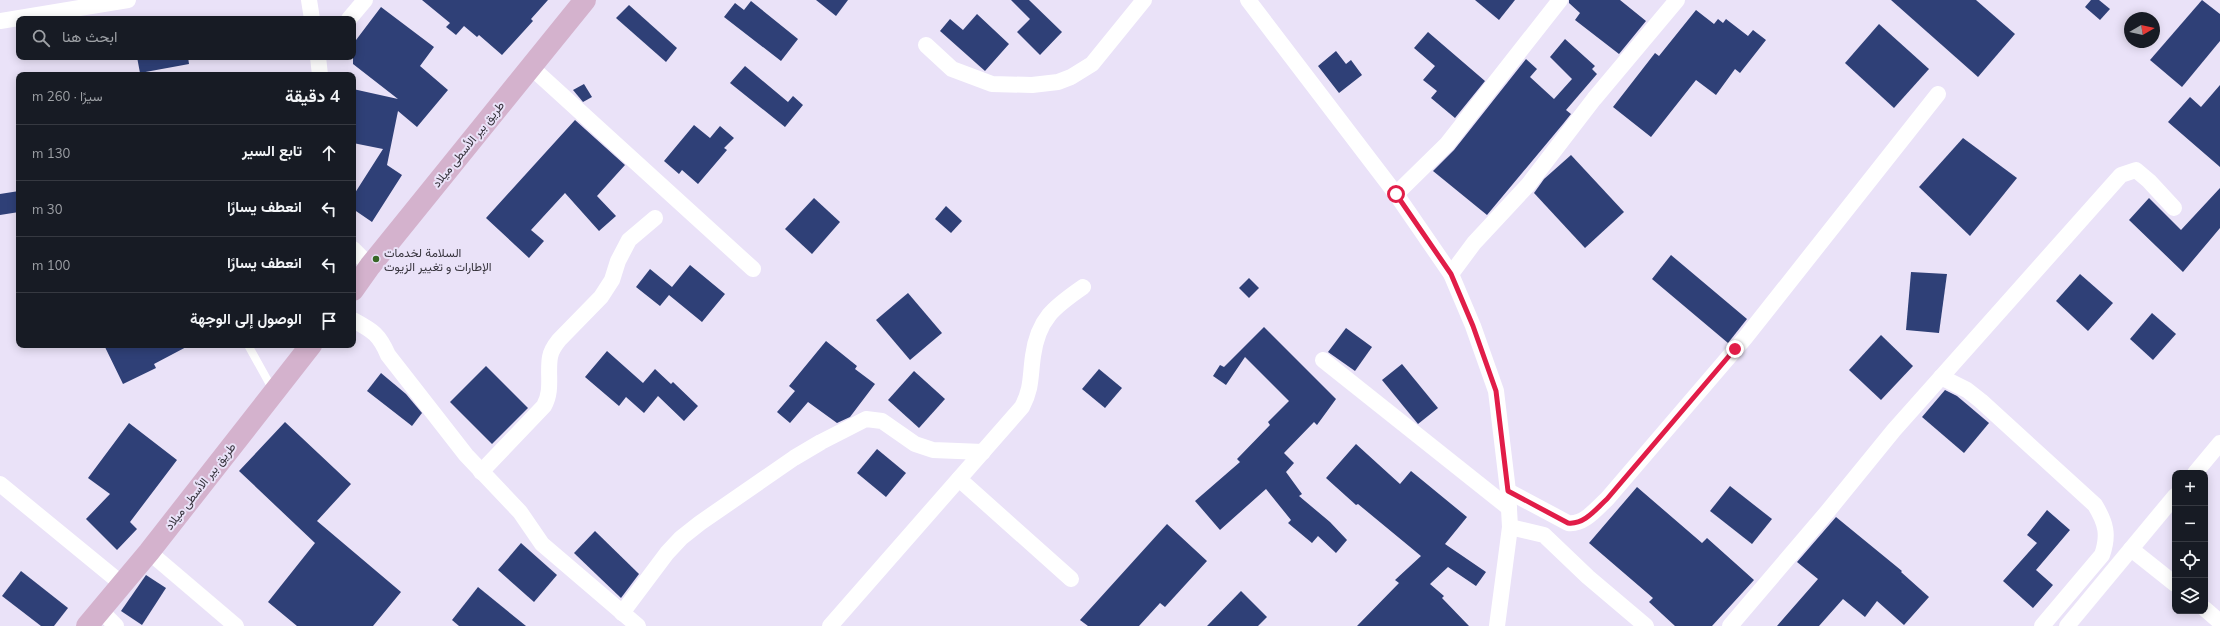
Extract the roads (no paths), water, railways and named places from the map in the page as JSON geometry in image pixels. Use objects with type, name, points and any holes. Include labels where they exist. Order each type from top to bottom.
[{"type":"main road","name":"طريق بير الأسطى ميلاد","points":[[356,286],[370,266],[585,0]]},
{"type":"main road","name":"طريق بير الأسطى ميلاد","points":[[94,618],[149,552],[310,348]]},
{"type":"street","points":[[30,16],[128,0]]},
{"type":"street","points":[[309,0],[312,16]]},
{"type":"street","points":[[352,16],[365,0]]},
{"type":"street","points":[[926,45],[952,69],[992,84],[1032,85],[1058,82],[1071,78],[1092,64],[1144,0]]},
{"type":"street","points":[[1248,0],[1396,194],[1451,274],[1473,326],[1496,391],[1508,491],[1510,526],[1497,626]]},
{"type":"street","points":[[1396,194],[1447,144],[1560,0]]},
{"type":"street","points":[[1451,274],[1474,243],[1528,184],[1594,100],[1677,0]]},
{"type":"street","points":[[0,21],[16,18]]},
{"type":"street","points":[[318,60],[320,72]]},
{"type":"street","points":[[530,67],[753,269]]},
{"type":"street","points":[[1508,491],[1568,523],[1577,524],[1607,499],[1745,338],[1938,94]]},
{"type":"street","points":[[1730,626],[1828,511],[1894,430],[2121,175],[2136,170],[2149,181],[2174,208]]},
{"type":"street","points":[[481,472],[544,406],[548,398],[550,388],[550,356],[553,349],[562,336],[608,288],[620,256],[630,240],[654,218]]},
{"type":"street","points":[[356,252],[370,266]]},
{"type":"street","points":[[830,626],[1022,407],[1030,392],[1033,356],[1041,324],[1060,302],[1083,287]]},
{"type":"street","points":[[356,322],[375,332],[382,340],[388,356],[481,472],[520,512],[542,544],[638,626]]},
{"type":"street","points":[[1323,360],[1509,508]]},
{"type":"street","points":[[1941,377],[1967,390],[1981,401],[2095,505],[2102,516],[2107,541],[2102,555],[2042,626]]},
{"type":"street","points":[[622,613],[667,553],[696,527],[794,458],[821,442],[866,419],[882,421],[915,444],[933,450],[982,452]]},
{"type":"street","points":[[2198,470],[2220,443]]},
{"type":"street","points":[[959,479],[1071,579]]},
{"type":"street","points":[[0,484],[122,584]]},
{"type":"street","points":[[2067,626],[2172,500]]},
{"type":"street","points":[[1510,526],[1544,535],[1588,577],[1646,626]]},
{"type":"street","points":[[2131,549],[2172,582]]},
{"type":"street","points":[[149,552],[236,626]]},
{"type":"street","points":[[2208,612],[2220,622]]},
{"type":"street","points":[[94,618],[116,626]]},
{"type":"lane","points":[[250,348],[274,393]]},
{"type":"place","name":"السلامة لخدمات الإطارات و تغيير الزيوت","points":[[376,259]]}]
